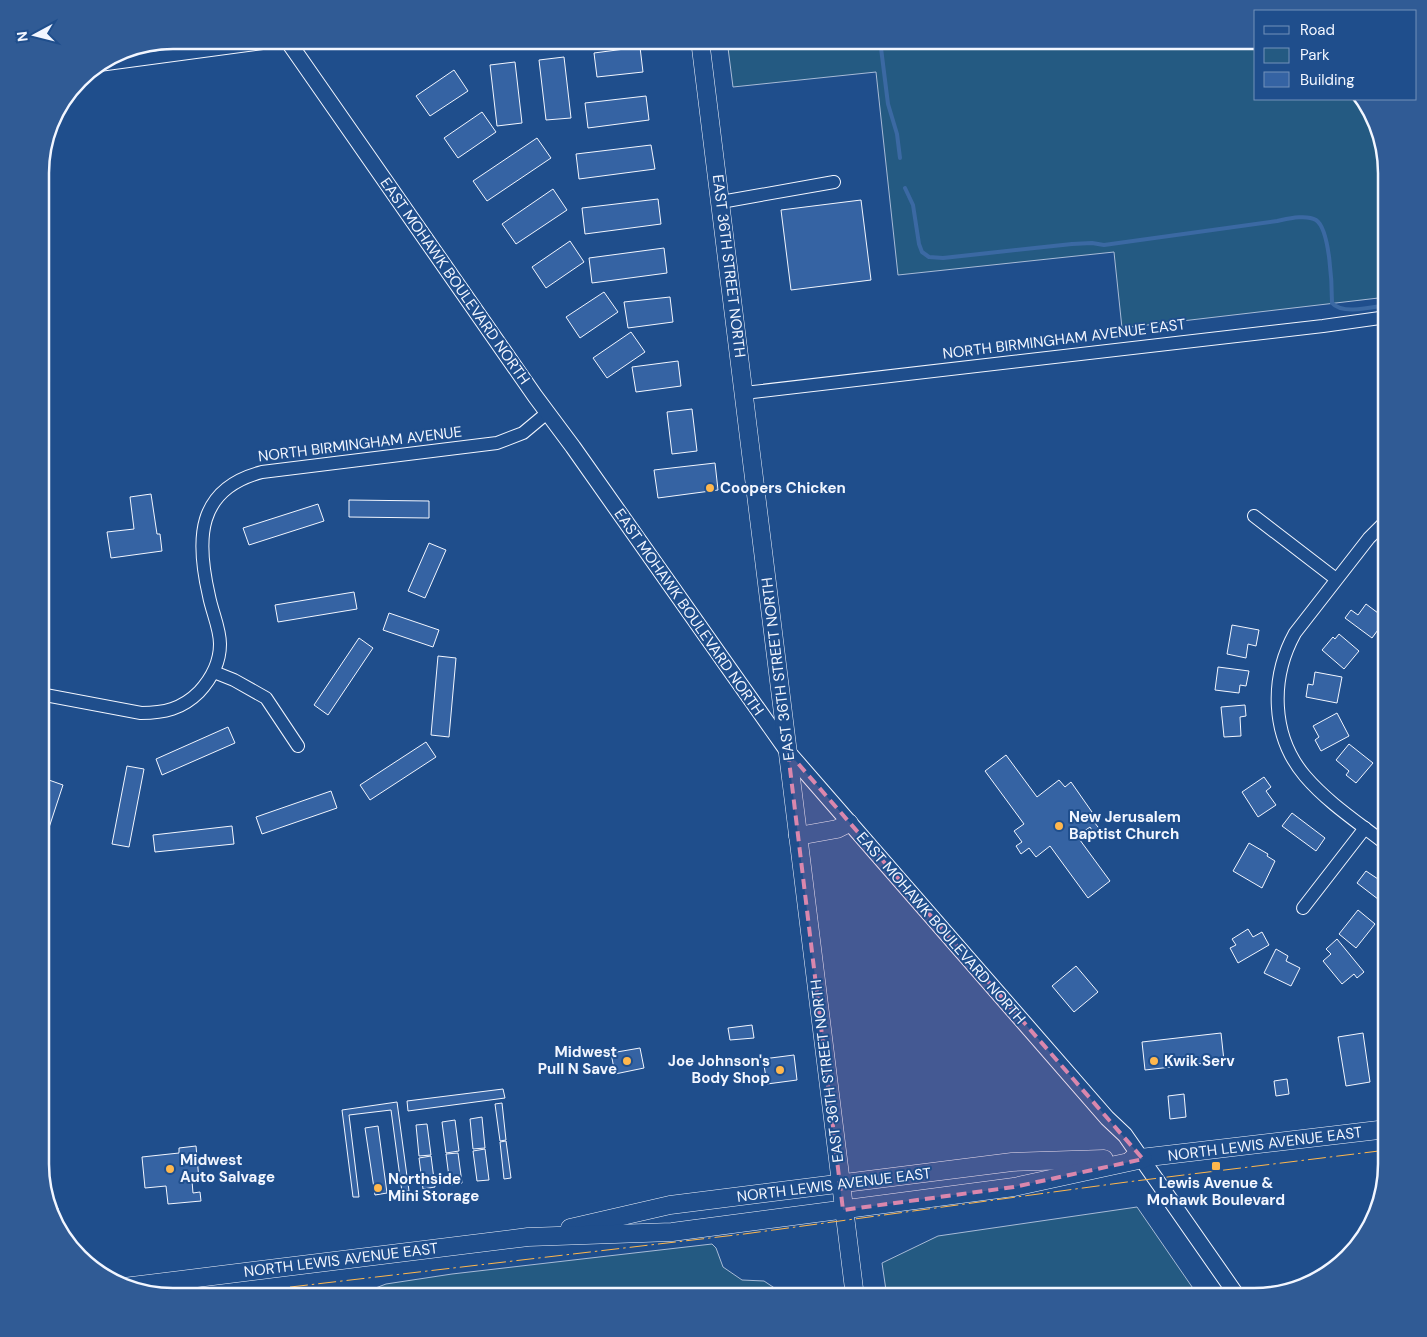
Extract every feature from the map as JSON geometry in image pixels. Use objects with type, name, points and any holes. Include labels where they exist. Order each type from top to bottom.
[{"type":"main road","name":"EAST 36TH STREET NORTH","points":[[701,49],[854,1288]]},
{"type":"main road","points":[[798,836],[838,829],[849,823]]},
{"type":"main road","name":"NORTH LEWIS AVENUE EAST","points":[[143,1285],[528,1237],[672,1232],[1014,1187],[1143,1159],[1378,1130]]},
{"type":"main road","name":"NORTH LEWIS AVENUE EAST","points":[[528,1237],[670,1205],[1012,1162],[1143,1159]]},
{"type":"street","points":[[117,63],[219,49]]},
{"type":"street","name":"EAST MOHAWK BOULEVARD NORTH","points":[[292,49],[547,413],[788,752],[1107,1118],[1125,1135],[1232,1288]]},
{"type":"street","points":[[721,202],[834,182]]},
{"type":"street","name":"NORTH BIRMINGHAM AVENUE EAST","points":[[744,393],[1378,319]]},
{"type":"street","name":"NORTH BIRMINGHAM AVENUE","points":[[49,696],[141,713],[158,713],[170,711],[188,702],[202,689],[214,672],[220,646],[220,633],[209,597],[201,547],[202,530],[207,514],[216,500],[225,490],[248,476],[262,472],[497,443],[523,433],[547,413]]},
{"type":"street","points":[[1254,516],[1336,579]]},
{"type":"street","points":[[1378,529],[1336,579],[1295,633],[1287,647],[1279,673],[1277,706],[1286,745],[1304,775],[1320,792],[1378,837]]},
{"type":"street","points":[[214,672],[234,680],[266,698],[298,746]]},
{"type":"street","points":[[1303,908],[1365,828]]},
{"type":"highlighted area","points":[[788,752],[1143,1159],[1014,1187],[843,1210]]},
{"type":"green space","points":[[728,49],[1254,49],[1254,100],[1355,100],[1362,111],[1372,133],[1378,165],[1378,298],[1122,328],[1114,252],[898,275],[876,72],[733,87]]},
{"type":"green space","points":[[1137,1207],[1193,1288],[886,1288],[882,1263],[938,1236]]},
{"type":"green space","points":[[712,1244],[716,1248],[723,1267],[742,1280],[764,1281],[774,1288],[376,1288],[386,1284],[452,1274]]},
{"type":"building","points":[[640,49],[643,72],[597,77],[594,53]]},
{"type":"building","points":[[564,57],[571,118],[546,120],[539,60]]},
{"type":"building","points":[[515,62],[522,123],[497,126],[490,65]]},
{"type":"building","points":[[454,70],[468,91],[430,116],[416,96]]},
{"type":"building","points":[[646,96],[649,120],[588,128],[585,103]]},
{"type":"building","points":[[482,112],[496,132],[458,158],[444,138]]},
{"type":"building","points":[[537,138],[551,158],[487,201],[473,181]]},
{"type":"building","points":[[651,145],[655,169],[579,179],[576,154]]},
{"type":"building","points":[[553,189],[567,210],[516,244],[502,224]]},
{"type":"building","points":[[658,199],[661,224],[585,234],[582,208]]},
{"type":"building","points":[[861,200],[871,280],[791,290],[781,210]]},
{"type":"building","points":[[570,241],[584,262],[546,288],[532,267]]},
{"type":"building","points":[[664,248],[667,273],[592,283],[589,258]]},
{"type":"building","points":[[604,292],[618,312],[580,338],[566,317]]},
{"type":"building","points":[[670,297],[673,322],[628,328],[624,302]]},
{"type":"building","points":[[631,332],[645,352],[607,378],[593,358]]},
{"type":"building","points":[[678,361],[681,386],[636,392],[632,367]]},
{"type":"building","points":[[692,409],[697,451],[672,454],[667,412]]},
{"type":"building","points":[[715,463],[718,490],[658,498],[654,470]]},
{"type":"building","points":[[151,494],[157,534],[160,534],[162,551],[111,558],[107,532],[134,529],[130,497]]},
{"type":"building","points":[[349,500],[429,501],[429,518],[349,517]]},
{"type":"building","points":[[318,504],[324,521],[249,545],[243,528]]},
{"type":"building","points":[[429,543],[446,550],[425,598],[408,591]]},
{"type":"building","points":[[354,592],[357,609],[278,622],[275,605]]},
{"type":"building","points":[[1366,604],[1378,613],[1378,630],[1372,638],[1345,618],[1351,610],[1358,615]]},
{"type":"building","points":[[389,613],[439,630],[433,647],[383,630]]},
{"type":"building","points":[[1232,625],[1259,630],[1256,646],[1248,644],[1246,658],[1227,654]]},
{"type":"building","points":[[1339,634],[1359,651],[1344,669],[1322,650],[1333,637],[1335,639]]},
{"type":"building","points":[[359,638],[373,648],[328,715],[314,705]]},
{"type":"building","points":[[438,656],[456,658],[449,737],[431,735]]},
{"type":"building","points":[[1218,667],[1249,671],[1246,686],[1240,685],[1239,693],[1215,690]]},
{"type":"building","points":[[1315,672],[1342,677],[1337,703],[1306,697],[1308,684],[1313,685]]},
{"type":"building","points":[[1245,705],[1246,716],[1240,717],[1241,736],[1224,737],[1221,707]]},
{"type":"building","points":[[1337,713],[1349,736],[1321,751],[1315,740],[1319,737],[1313,726]]},
{"type":"building","points":[[228,727],[235,743],[162,775],[156,759]]},
{"type":"building","points":[[426,742],[436,757],[370,800],[360,785]]},
{"type":"building","points":[[1349,744],[1373,763],[1356,783],[1346,775],[1349,771],[1336,760]]},
{"type":"building","name":"New Jerusalem Baptist Church","points":[[1006,755],[1037,797],[1059,780],[1065,787],[1071,782],[1092,812],[1088,814],[1101,831],[1095,835],[1090,827],[1077,836],[1110,881],[1088,898],[1050,846],[1036,857],[1029,848],[1021,854],[1016,846],[1022,842],[1014,831],[1024,824],[985,771]]},
{"type":"building","points":[[127,766],[144,769],[129,847],[112,844]]},
{"type":"building","points":[[1264,777],[1271,787],[1266,791],[1276,805],[1258,817],[1242,792]]},
{"type":"building","points":[[49,780],[63,785],[49,828]]},
{"type":"building","points":[[331,791],[337,808],[262,834],[256,817]]},
{"type":"building","points":[[1292,813],[1325,838],[1316,851],[1282,826]]},
{"type":"building","points":[[232,826],[234,844],[155,852],[153,835]]},
{"type":"building","points":[[1249,843],[1268,854],[1267,856],[1275,861],[1262,888],[1233,871]]},
{"type":"building","points":[[1366,871],[1378,879],[1378,899],[1357,883]]},
{"type":"building","points":[[1358,910],[1375,924],[1356,948],[1339,934]]},
{"type":"building","points":[[1248,929],[1253,937],[1262,932],[1269,945],[1238,963],[1230,948],[1236,945],[1232,939]]},
{"type":"building","points":[[1337,939],[1364,972],[1357,978],[1354,974],[1342,984],[1323,961],[1331,954],[1326,949]]},
{"type":"building","points":[[1276,949],[1288,956],[1286,961],[1300,968],[1291,986],[1264,973]]},
{"type":"building","points":[[1076,966],[1098,992],[1074,1012],[1052,986]]},
{"type":"building","points":[[752,1025],[754,1038],[730,1040],[728,1028]]},
{"type":"building","points":[[1221,1033],[1224,1061],[1145,1070],[1142,1042]]},
{"type":"building","points":[[1363,1033],[1370,1082],[1346,1086],[1338,1037]]},
{"type":"building","name":"Midwest Pull N Save","points":[[640,1048],[644,1068],[615,1074],[611,1053]]},
{"type":"building","name":"Joe Johnson's Body Shop","points":[[794,1055],[797,1080],[767,1084],[763,1059]]},
{"type":"building","points":[[1287,1079],[1289,1094],[1276,1096],[1274,1081]]},
{"type":"building","points":[[503,1089],[505,1098],[408,1111],[407,1101]]},
{"type":"building","points":[[1184,1094],[1186,1117],[1170,1119],[1168,1096]]},
{"type":"building","points":[[397,1102],[409,1191],[402,1192],[391,1110],[349,1115],[359,1197],[353,1197],[342,1110]]},
{"type":"building","points":[[502,1103],[506,1140],[500,1141],[495,1104]]},
{"type":"building","points":[[482,1117],[485,1148],[473,1149],[470,1119]]},
{"type":"building","points":[[455,1120],[459,1151],[446,1153],[442,1122]]},
{"type":"building","points":[[427,1124],[431,1155],[419,1156],[416,1125]]},
{"type":"building","points":[[378,1126],[387,1193],[375,1195],[365,1128]]},
{"type":"building","points":[[506,1141],[511,1178],[504,1179],[500,1142]]},
{"type":"building","name":"Midwest Auto Salvage","points":[[196,1146],[199,1180],[192,1181],[193,1193],[200,1192],[201,1201],[168,1204],[166,1186],[145,1188],[142,1157],[179,1153],[179,1148]]},
{"type":"building","points":[[485,1149],[489,1180],[477,1181],[473,1151]]},
{"type":"building","points":[[458,1153],[462,1183],[450,1185],[446,1154]]},
{"type":"building","points":[[431,1156],[435,1187],[423,1189],[419,1158]]},
{"type":"waterway","points":[[881,49],[888,104],[897,134],[900,158]]},
{"type":"waterway","points":[[905,188],[913,205],[919,244],[922,252],[929,257],[943,258],[1072,244],[1092,243],[1104,245],[1296,217],[1312,218],[1321,225],[1327,246],[1331,272],[1332,303],[1343,309],[1378,306]]},
{"type":"power","points":[[282,1288],[744,1234],[1127,1182],[1378,1151]]},
{"type":"place","name":"Coopers Chicken","points":[[710,488]]},
{"type":"place","name":"New Jerusalem Baptist Church","points":[[1059,826]]},
{"type":"place","name":"Midwest Pull N Save","points":[[627,1061]]},
{"type":"place","name":"Kwik Serv","points":[[1154,1061]]},
{"type":"place","name":"Joe Johnson's Body Shop","points":[[780,1070]]},
{"type":"place","name":"Lewis Avenue & Mohawk Boulevard","points":[[1216,1166]]},
{"type":"place","name":"Midwest Auto Salvage","points":[[170,1169]]},
{"type":"place","name":"Northside Mini Storage","points":[[378,1188]]}]
